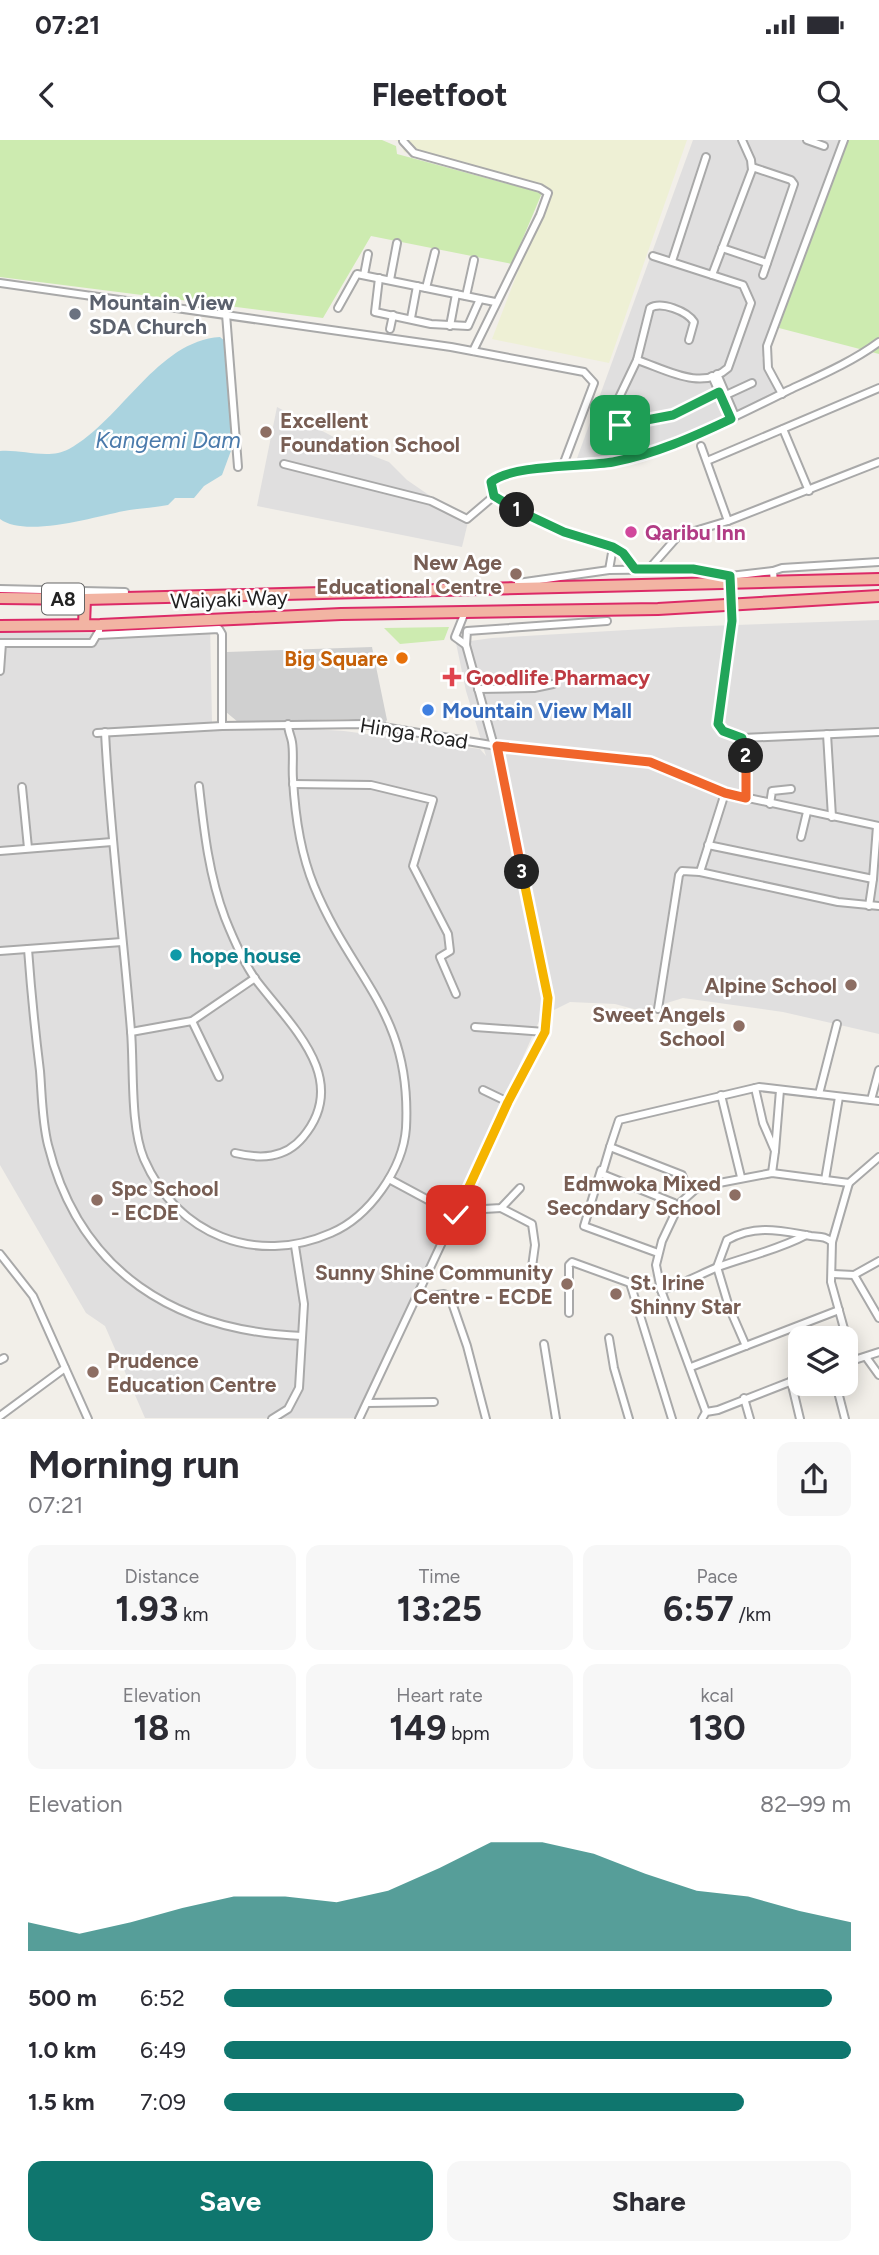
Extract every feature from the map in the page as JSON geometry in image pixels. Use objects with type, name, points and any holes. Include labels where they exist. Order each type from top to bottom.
[{"type":"highway","name":"Waiyaki Way","points":[[0,598],[85,599],[773,577],[879,579]]},
{"type":"highway","name":"Waiyaki Way","points":[[0,626],[84,625],[99,630],[466,612],[658,609],[879,596]]},
{"type":"highway","points":[[84,625],[85,599]]},
{"type":"street","points":[[712,275],[752,167],[742,140]]},
{"type":"street","points":[[807,140],[824,146]]},
{"type":"street","points":[[782,394],[768,368],[767,346],[844,140]]},
{"type":"street","points":[[403,141],[414,153],[540,188],[548,193],[530,236],[473,351]]},
{"type":"street","points":[[671,261],[706,157]]},
{"type":"street","points":[[752,167],[791,180],[794,184],[763,275]]},
{"type":"street","points":[[390,281],[397,243]]},
{"type":"street","points":[[722,248],[767,263]]},
{"type":"street","points":[[426,288],[435,252]]},
{"type":"street","points":[[364,275],[368,254]]},
{"type":"street","points":[[637,360],[695,380],[715,375],[728,368],[751,300],[743,285],[653,256]]},
{"type":"street","points":[[466,296],[474,260]]},
{"type":"street","points":[[338,308],[354,275],[495,302]]},
{"type":"street","points":[[379,278],[373,310],[431,324],[470,325],[480,299]]},
{"type":"street","points":[[0,283],[473,351],[584,372],[591,376],[594,383],[563,465]]},
{"type":"street","points":[[411,318],[417,286]]},
{"type":"street","points":[[450,326],[456,294]]},
{"type":"street","points":[[620,425],[615,406],[637,360],[653,306],[661,305],[693,319],[689,340]]},
{"type":"street","points":[[226,314],[238,467]]},
{"type":"street","points":[[390,329],[393,315]]},
{"type":"street","points":[[429,333],[431,324]]},
{"type":"street","points":[[635,569],[623,553],[613,547],[564,532],[494,496],[490,485],[495,479],[563,465],[613,462],[684,442],[879,342]]},
{"type":"street","points":[[715,375],[733,418]]},
{"type":"street","points":[[608,428],[673,415],[752,383]]},
{"type":"street","points":[[707,461],[879,388]]},
{"type":"street","points":[[783,429],[809,491]]},
{"type":"street","points":[[701,446],[728,521]]},
{"type":"street","points":[[649,569],[674,538],[809,491],[879,462]]},
{"type":"street","points":[[284,464],[432,501],[467,519],[494,496]]},
{"type":"street","points":[[609,570],[613,547]]},
{"type":"street","points":[[773,577],[785,567],[879,562]]},
{"type":"street","points":[[488,588],[609,570],[635,569],[693,569],[731,580],[733,604],[718,722],[723,731],[742,738],[879,732]]},
{"type":"street","points":[[0,589],[125,592]]},
{"type":"street","points":[[359,1419],[508,1102],[545,1032],[548,998],[495,746],[466,645],[466,612]]},
{"type":"street","points":[[466,612],[455,637],[466,645]]},
{"type":"street","points":[[467,631],[607,621]]},
{"type":"street","points":[[205,623],[219,629],[222,634],[222,726]]},
{"type":"street","points":[[0,671],[1,643],[92,643],[99,630]]},
{"type":"street","points":[[478,689],[534,688],[553,684]]},
{"type":"street","points":[[105,732],[112,842],[142,1156],[158,1183],[187,1217],[216,1235],[240,1244],[295,1246],[344,1227],[369,1205],[388,1179],[400,1155],[406,1132],[407,1100],[401,1055],[385,1010],[315,889],[296,822],[292,742],[288,724]]},
{"type":"street","name":"Hinga Road","points":[[97,733],[222,726],[365,724],[495,746],[650,762],[725,793],[878,826]]},
{"type":"street","points":[[827,734],[832,817]]},
{"type":"street","points":[[742,738],[746,748],[746,798]]},
{"type":"street","points":[[293,784],[371,785],[433,800],[413,866],[448,934],[450,951],[440,957],[456,994]]},
{"type":"street","points":[[199,786],[216,891],[225,919],[255,978],[309,1048],[321,1084],[321,1102],[312,1127],[300,1142],[285,1152],[259,1157],[235,1153]]},
{"type":"street","points":[[22,787],[28,848]]},
{"type":"street","points":[[770,804],[772,791],[791,789]]},
{"type":"street","points":[[700,872],[725,793]]},
{"type":"street","points":[[801,837],[807,812]]},
{"type":"street","points":[[869,906],[878,826]]},
{"type":"street","points":[[0,851],[112,842]]},
{"type":"street","points":[[709,845],[873,879]]},
{"type":"street","points":[[658,1009],[679,875],[682,871],[700,872],[879,906]]},
{"type":"street","points":[[0,951],[122,942]]},
{"type":"street","points":[[28,949],[48,1142],[64,1191],[87,1231],[120,1272],[171,1307],[233,1329],[302,1336]]},
{"type":"street","points":[[131,1032],[192,1021],[255,978]]},
{"type":"street","points":[[192,1021],[219,1077]]},
{"type":"street","points":[[819,1094],[838,1024]]},
{"type":"street","points":[[475,1027],[545,1032]]},
{"type":"street","points":[[658,1253],[584,1226],[613,1131],[625,1116],[636,1117],[755,1088],[875,1101],[879,1070]]},
{"type":"street","points":[[755,1088],[763,1123],[775,1151]]},
{"type":"street","points":[[483,1090],[508,1102]]},
{"type":"street","points":[[772,1173],[780,1090]]},
{"type":"street","points":[[721,1095],[741,1177]]},
{"type":"street","points":[[825,1180],[839,1097]]},
{"type":"street","points":[[610,1147],[682,1175],[689,1193]]},
{"type":"street","points":[[842,1326],[831,1282],[832,1242],[849,1183],[879,1157]]},
{"type":"street","points":[[601,1170],[606,1176],[674,1203],[677,1209]]},
{"type":"street","points":[[788,1382],[704,1415],[691,1367],[661,1290],[656,1265],[658,1253],[677,1209],[689,1193],[698,1187],[772,1173],[849,1183]]},
{"type":"street","points":[[388,1179],[456,1215]]},
{"type":"street","points":[[501,1208],[520,1188]]},
{"type":"street","points":[[461,1204],[484,1209],[501,1208],[532,1224],[535,1245],[532,1267]]},
{"type":"street","points":[[746,1346],[729,1307],[717,1267],[727,1240],[782,1228],[826,1237],[832,1242]]},
{"type":"street","points":[[661,1290],[681,1286],[717,1267],[767,1249],[782,1248],[806,1235]]},
{"type":"street","points":[[272,1419],[288,1409],[299,1388],[303,1291],[295,1246]]},
{"type":"street","points":[[1,1256],[33,1296],[88,1419]]},
{"type":"street","points":[[832,1275],[854,1275],[879,1261]]},
{"type":"street","points":[[569,1314],[569,1265],[572,1262],[629,1283],[672,1419]]},
{"type":"street","points":[[854,1275],[879,1318]]},
{"type":"street","points":[[418,1298],[444,1293],[450,1297],[467,1346],[486,1419]]},
{"type":"street","points":[[691,1367],[839,1310]]},
{"type":"street","points":[[609,1338],[614,1368],[629,1419]]},
{"type":"street","points":[[544,1344],[556,1419]]},
{"type":"street","points":[[858,1359],[879,1352]]},
{"type":"street","points":[[866,1357],[879,1376]]},
{"type":"street","points":[[0,1416],[65,1368]]},
{"type":"street","points":[[795,1396],[800,1419]]},
{"type":"street","points":[[839,1396],[845,1419]]},
{"type":"street","points":[[744,1398],[750,1419]]},
{"type":"street","points":[[367,1403],[434,1402]]},
{"type":"street","points":[[718,1410],[719,1419]]},
{"type":"shaded area","points":[[693,140],[840,140],[762,358],[778,393],[684,439],[614,456],[576,461]]},
{"type":"shaded area","points":[[277,407],[360,451],[389,462],[407,480],[468,522],[462,547],[257,506]]},
{"type":"shaded area","points":[[879,620],[879,1034],[783,1012],[683,998],[641,1011],[615,1004],[570,1002],[550,1012],[541,964],[545,1008],[361,1418],[145,1418],[105,1326],[86,1313],[0,1165],[0,632],[127,634],[210,623],[212,723],[344,731],[480,749],[486,756],[466,691],[456,643],[492,638],[679,627]]},
{"type":"shaded area","points":[[372,647],[387,720],[384,724],[348,719],[238,722],[226,712],[227,652]]},
{"type":"green space","points":[[0,140],[382,140],[396,146],[397,154],[542,193],[512,264],[371,236],[323,318],[0,277]]},
{"type":"green space","points":[[395,140],[687,140],[609,363],[492,339],[549,190],[404,152],[401,143]]},
{"type":"green space","points":[[841,140],[879,140],[879,354],[779,328]]},
{"type":"green space","points":[[449,627],[444,640],[400,644],[384,628]]},
{"type":"water","name":"Kangemi Dam","points":[[220,337],[226,342],[234,419],[232,448],[222,475],[204,486],[194,498],[175,498],[168,505],[42,526],[26,527],[0,519],[0,451],[53,454],[69,449],[106,420],[177,352],[198,342]]},
{"type":"place","name":"Mountain View SDA Church","points":[[75,314]]},
{"type":"place","name":"Excellent Foundation School","points":[[266,432]]},
{"type":"place","name":"Qaribu Inn","points":[[631,532]]},
{"type":"place","name":"New Age Educational Centre","points":[[516,574]]},
{"type":"place","name":"Big Square","points":[[402,658]]},
{"type":"place","name":"Goodlife Pharmacy","points":[[452,677]]},
{"type":"place","name":"Mountain View Mall","points":[[428,710]]},
{"type":"place","name":"hope house","points":[[176,955]]},
{"type":"place","name":"Alpine School","points":[[851,985]]},
{"type":"place","name":"Sweet Angels School","points":[[739,1026]]},
{"type":"place","name":"Edmwoka Mixed Secondary School","points":[[735,1195]]},
{"type":"place","name":"Spc School - ECDE","points":[[97,1200]]},
{"type":"place","name":"Sunny Shine Community Centre - ECDE","points":[[567,1284]]},
{"type":"place","name":"St. Irine Shinny Star","points":[[616,1294]]},
{"type":"place","name":"Prudence Education Centre","points":[[93,1372]]},
{"type":"route","points":[[456,1215],[526,1063],[545,1032],[548,1009],[497,746],[650,762],[698,783],[746,798],[746,748],[742,738],[723,731],[718,724],[732,621],[730,576],[693,569],[635,569],[623,553],[613,547],[564,532],[508,505],[494,496],[490,488],[491,482],[501,477],[563,465],[613,462],[684,442],[731,419],[719,392],[673,415],[620,425]]}]
